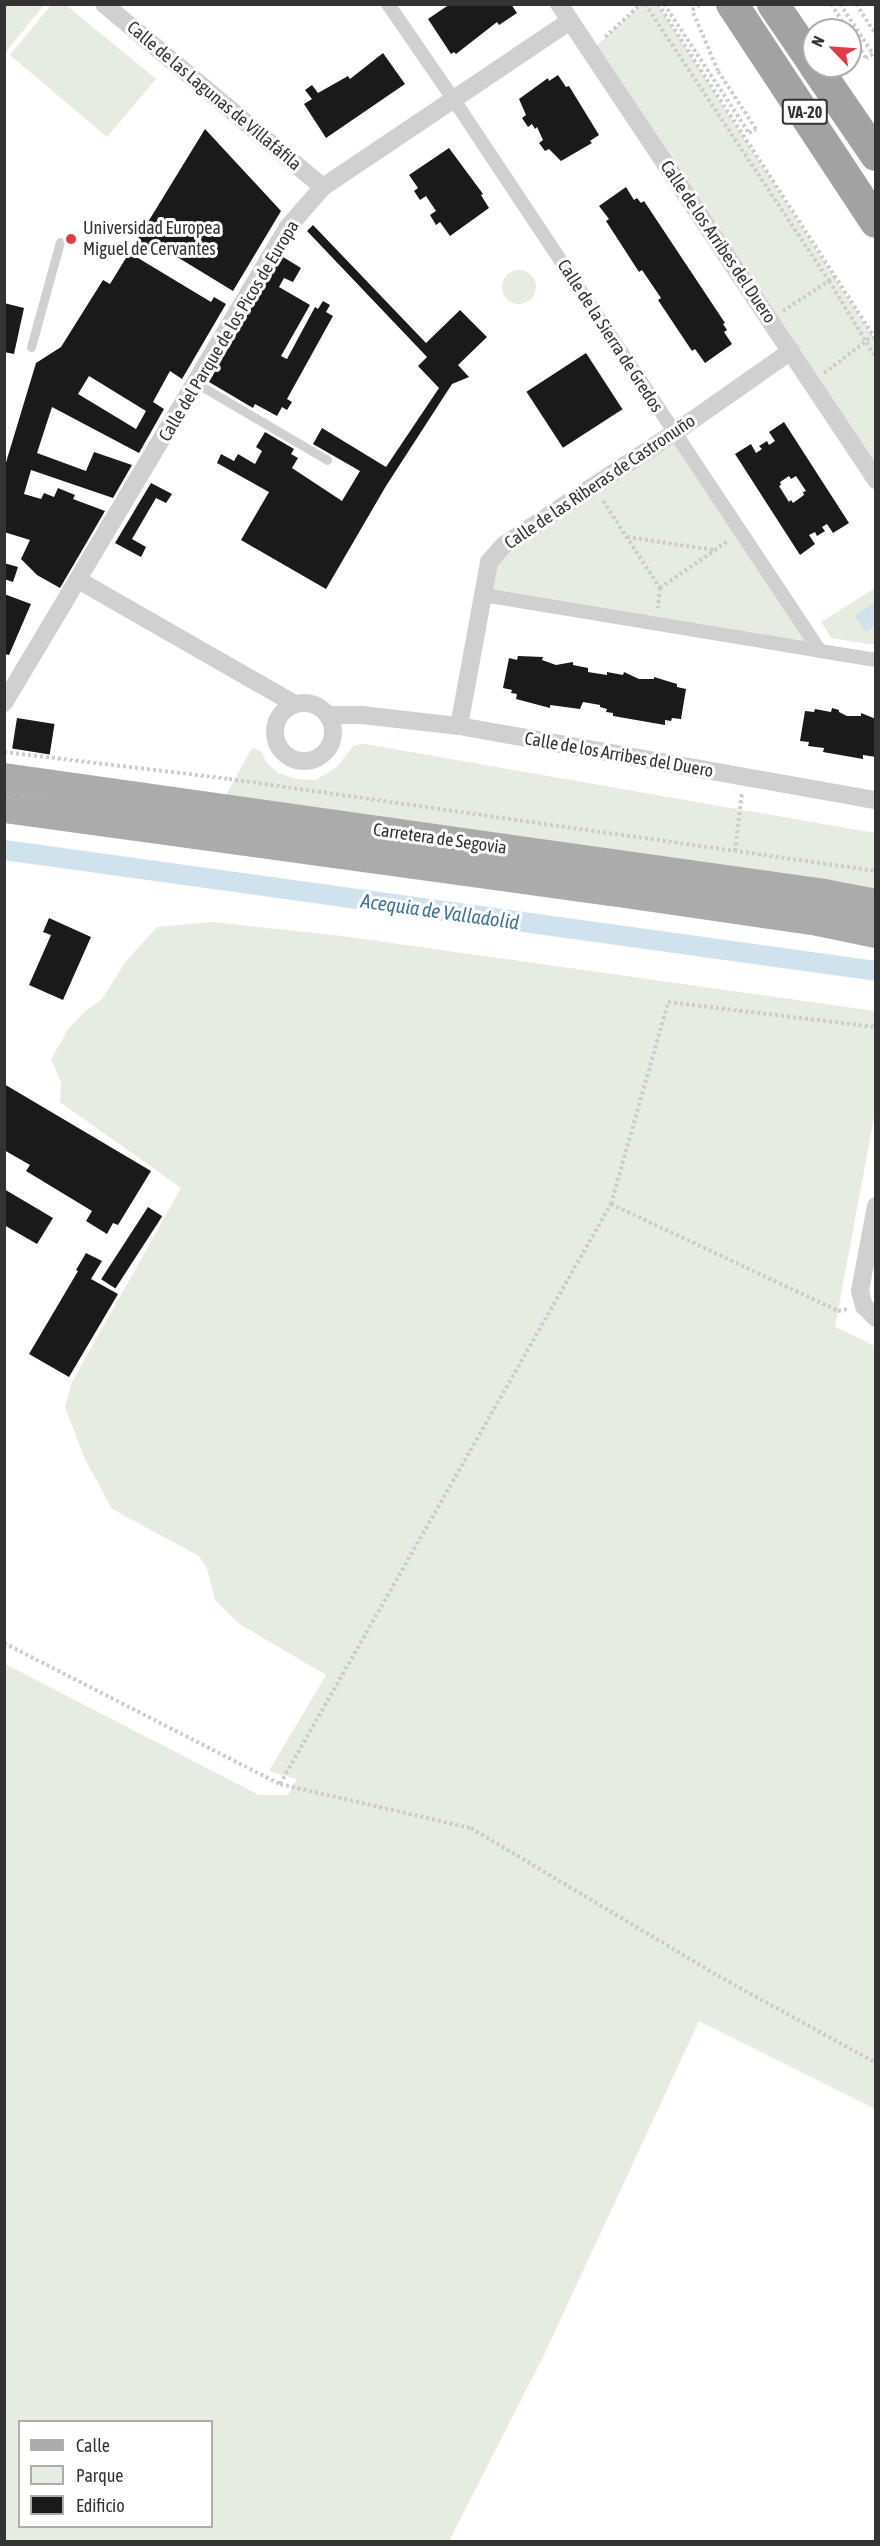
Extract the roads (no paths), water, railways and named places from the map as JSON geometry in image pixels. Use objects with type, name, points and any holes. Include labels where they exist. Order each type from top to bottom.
[{"type":"highway","name":"VA-20","points":[[732,4],[876,222]]},
{"type":"highway","name":"VA-20","points":[[773,4],[802,46]]},
{"type":"highway","name":"VA-20","points":[[824,78],[876,155]]},
{"type":"main road","name":"Carretera de Segovia","points":[[4,778],[801,890],[876,904]]},
{"type":"main road","name":"Carretera de Segovia","points":[[4,808],[622,892],[818,921],[876,933]]},
{"type":"street","name":"Calle de las Lagunas de Villafáfila","points":[[104,4],[323,187]]},
{"type":"street","name":"Calle de la Sierra de Gredos","points":[[388,4],[454,99],[820,651]]},
{"type":"street","name":"Calle de los Arribes del Duero","points":[[560,4],[876,480]]},
{"type":"street","name":"Calle del Parque de los Picos de Europa","points":[[4,702],[80,581],[288,227],[323,187],[570,21]]},
{"type":"street","name":"Calle de las Riberas de Castronuño","points":[[459,726],[489,562],[504,545],[674,433],[791,351]]},
{"type":"street","points":[[80,581],[285,704],[313,705],[327,715],[332,734],[330,744],[316,758],[306,761],[287,756],[276,740],[277,720],[285,704]]},
{"type":"street","points":[[483,595],[876,660]]},
{"type":"street","name":"Calle de los Arribes del Duero","points":[[327,715],[363,715],[459,726],[876,800]]},
{"type":"street","points":[[332,734],[363,715]]},
{"type":"street","points":[[870,1312],[860,1291],[876,1206]]},
{"type":"lane","points":[[32,347],[60,242]]},
{"type":"lane","points":[[196,383],[327,460]]},
{"type":"water","points":[[875,602],[875,625],[866,632],[855,616]]},
{"type":"waterway","name":"Acequia de Valladolid","points":[[4,850],[876,971]]},
{"type":"place","name":"Universidad Europea Miguel de Cervantes","points":[[71,239]]}]
